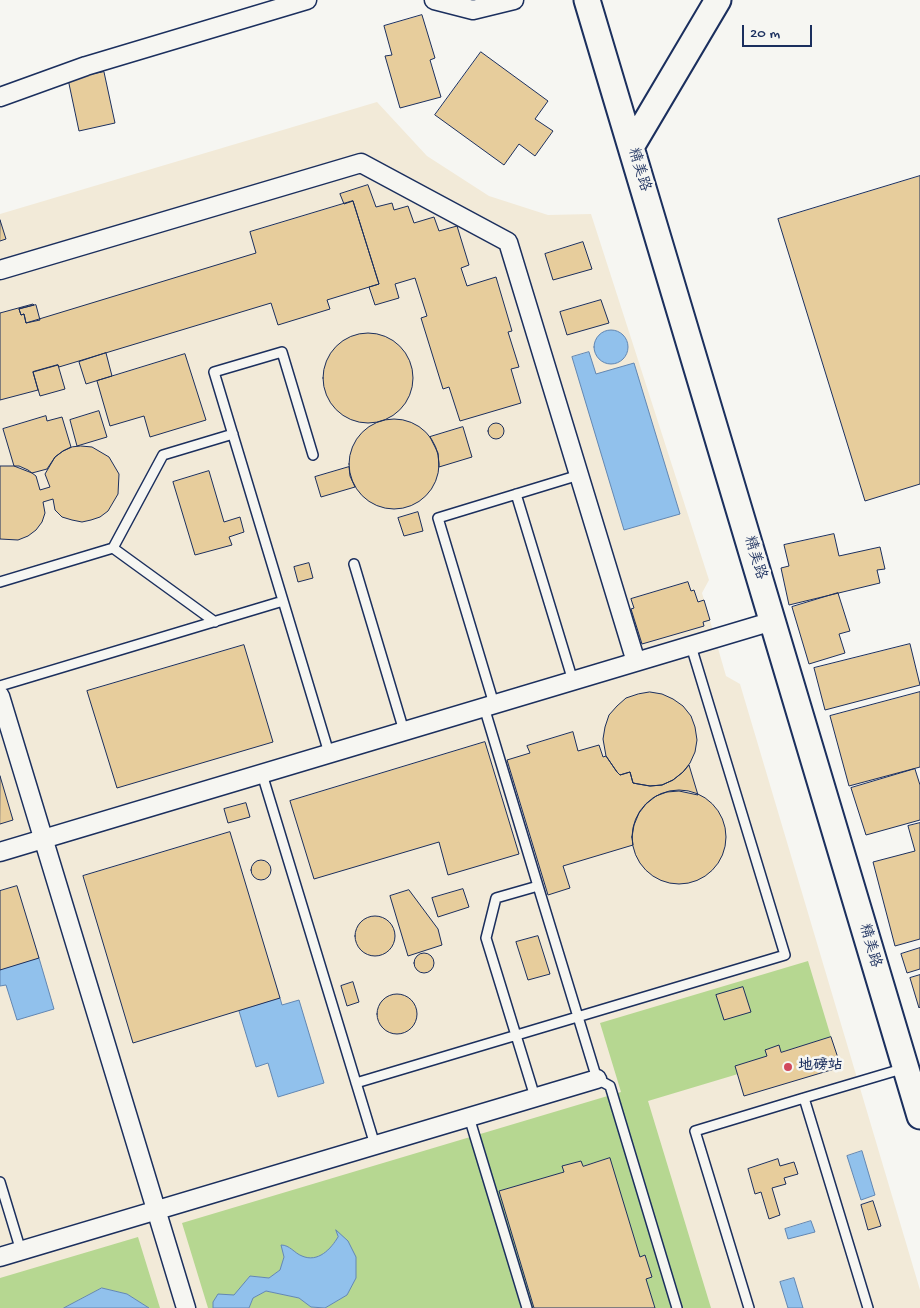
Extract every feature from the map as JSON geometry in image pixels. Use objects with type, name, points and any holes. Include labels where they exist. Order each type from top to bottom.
[{"type":"main road","name":"精美路","points":[[587,0],[920,1116]]},
{"type":"main road","points":[[631,147],[718,0]]},
{"type":"street","points":[[0,97],[86,66],[307,0]]},
{"type":"street","points":[[434,0],[474,10],[514,0]]},
{"type":"street","points":[[0,270],[361,163],[508,242],[636,662]]},
{"type":"street","points":[[0,852],[773,621]]},
{"type":"street","points":[[0,696],[186,1308]]},
{"type":"street","points":[[0,1257],[597,1079]]},
{"type":"lane","points":[[313,455],[282,352],[214,372],[330,753]]},
{"type":"lane","points":[[0,582],[114,548],[164,455],[233,434]]},
{"type":"lane","points":[[580,476],[438,518],[538,886],[597,1079],[610,1086],[677,1308]]},
{"type":"lane","points":[[516,494],[573,681]]},
{"type":"lane","points":[[114,548],[215,622]]},
{"type":"lane","points":[[354,564],[404,731]]},
{"type":"lane","points":[[0,686],[283,602]]},
{"type":"lane","points":[[356,1083],[785,955],[691,646]]},
{"type":"lane","points":[[262,774],[375,1146]]},
{"type":"lane","points":[[535,1097],[486,938],[496,898],[538,886]]},
{"type":"lane","points":[[749,1308],[695,1131],[905,1068]]},
{"type":"lane","points":[[804,1098],[868,1308]]},
{"type":"lane","points":[[469,1117],[527,1308]]},
{"type":"lane","points":[[0,1182],[21,1251]]},
{"type":"shaded area","points":[[377,102],[427,156],[489,196],[548,215],[591,214],[709,580],[702,593],[726,676],[740,684],[920,1290],[920,1308],[0,1308],[0,214]]},
{"type":"green space","points":[[808,961],[831,1037],[781,1052],[778,1046],[765,1050],[767,1056],[735,1066],[738,1074],[648,1101],[711,1308],[655,1308],[646,1279],[652,1277],[645,1256],[640,1257],[609,1158],[583,1166],[580,1161],[563,1166],[564,1172],[499,1191],[534,1308],[325,1308],[347,1295],[356,1278],[337,1232],[338,1237],[332,1246],[323,1254],[313,1258],[302,1257],[281,1245],[284,1257],[280,1270],[269,1278],[250,1276],[234,1296],[213,1302],[213,1308],[208,1308],[182,1223],[621,1092],[600,1023]]},
{"type":"green space","points":[[138,1237],[160,1308],[149,1308],[127,1294],[102,1288],[64,1308],[0,1308],[0,1278]]},
{"type":"green space","points":[[266,1291],[299,1298],[311,1307],[325,1308],[249,1308],[253,1298]]},
{"type":"water","points":[[611,330],[623,335],[628,347],[623,359],[611,364],[599,359],[594,347],[599,335]]},
{"type":"water","points":[[589,352],[596,374],[634,363],[680,514],[624,530],[572,357]]},
{"type":"water","points":[[39,958],[54,1009],[17,1020],[6,985],[0,986],[0,970]]},
{"type":"water","points":[[280,998],[282,1005],[299,1000],[324,1083],[278,1097],[268,1063],[256,1067],[239,1011]]},
{"type":"water","points":[[862,1151],[875,1195],[861,1200],[847,1156]]},
{"type":"water","points":[[811,1221],[815,1232],[788,1239],[785,1229]]},
{"type":"water","points":[[336,1230],[348,1241],[356,1257],[356,1278],[347,1295],[325,1308],[311,1307],[299,1298],[266,1291],[253,1298],[249,1308],[213,1308],[213,1302],[218,1294],[234,1295],[250,1276],[269,1278],[280,1270],[284,1257],[281,1245],[287,1246],[302,1256],[313,1258],[323,1254],[332,1246],[338,1237]]},
{"type":"water","points":[[794,1278],[803,1308],[788,1308],[780,1282]]},
{"type":"water","points":[[102,1288],[127,1294],[149,1308],[64,1308]]},
{"type":"building","points":[[422,15],[435,58],[430,60],[441,97],[400,108],[385,56],[392,55],[384,26]]},
{"type":"building","points":[[481,52],[548,101],[535,119],[553,131],[535,156],[519,144],[504,165],[435,115]]},
{"type":"building","points":[[104,72],[115,123],[79,131],[68,79]]},
{"type":"building","points":[[920,176],[920,484],[865,501],[778,219]]},
{"type":"building","points":[[368,185],[376,207],[392,203],[394,210],[408,206],[414,223],[434,217],[439,231],[457,226],[469,265],[461,268],[467,286],[496,277],[512,331],[508,332],[519,367],[511,369],[521,403],[460,421],[449,387],[443,389],[421,318],[427,316],[415,278],[395,284],[399,298],[375,305],[369,287],[379,284],[353,201],[344,204],[340,194]]},
{"type":"building","points":[[353,201],[379,284],[327,300],[330,309],[278,325],[271,303],[59,367],[58,365],[33,372],[38,390],[0,400],[0,313],[33,304],[19,309],[21,315],[24,314],[26,323],[256,253],[250,232]]},
{"type":"building","points":[[0,220],[6,239],[0,241]]},
{"type":"building","points":[[583,242],[592,269],[553,280],[545,254]]},
{"type":"building","points":[[601,300],[609,323],[567,335],[560,312]]},
{"type":"building","points":[[36,305],[40,320],[26,323],[24,314],[21,315],[19,309]]},
{"type":"building","points":[[368,333],[385,337],[400,346],[409,361],[413,378],[409,395],[400,410],[385,419],[368,423],[351,419],[336,410],[327,395],[323,378],[327,361],[336,346],[351,337]]},
{"type":"building","points":[[106,353],[112,376],[86,384],[79,362]]},
{"type":"building","points":[[185,354],[206,420],[150,437],[144,416],[110,426],[97,381]]},
{"type":"building","points":[[58,365],[65,389],[40,396],[33,372]]},
{"type":"building","points":[[99,411],[107,437],[77,446],[70,420]]},
{"type":"building","points":[[46,416],[47,421],[62,417],[71,447],[55,457],[47,469],[32,473],[14,466],[3,429]]},
{"type":"building","points":[[394,419],[411,423],[426,432],[435,447],[439,464],[435,481],[426,496],[411,505],[394,509],[377,505],[362,496],[353,481],[349,464],[353,447],[362,432],[377,423]]},
{"type":"building","points":[[496,423],[502,425],[504,431],[502,437],[496,439],[490,437],[488,431],[490,425]]},
{"type":"building","points":[[463,427],[472,457],[439,467],[438,453],[430,437]]},
{"type":"building","points":[[72,447],[92,447],[109,457],[119,474],[118,494],[108,511],[100,517],[91,520],[82,522],[72,520],[62,517],[55,510],[53,499],[43,502],[45,513],[42,522],[36,530],[18,540],[0,539],[0,466],[19,466],[28,470],[36,476],[40,490],[50,487],[45,474],[55,457]]},
{"type":"building","points":[[349,467],[350,476],[355,487],[321,497],[315,477]]},
{"type":"building","points":[[209,471],[224,522],[240,517],[244,532],[229,537],[232,545],[195,555],[173,482]]},
{"type":"building","points":[[418,512],[423,531],[404,536],[398,518]]},
{"type":"building","points":[[834,534],[839,556],[880,547],[885,569],[877,570],[880,583],[789,605],[781,568],[789,566],[784,545]]},
{"type":"building","points":[[309,563],[313,578],[298,582],[294,567]]},
{"type":"building","points":[[688,582],[691,591],[694,590],[698,602],[704,600],[710,620],[703,622],[704,626],[642,644],[631,609],[634,608],[631,599]]},
{"type":"building","points":[[838,593],[850,631],[839,634],[845,653],[809,664],[792,607]]},
{"type":"building","points":[[910,644],[920,685],[825,710],[814,668]]},
{"type":"building","points":[[244,645],[273,742],[117,788],[87,691]]},
{"type":"building","points":[[650,692],[662,694],[683,706],[691,716],[697,740],[695,752],[683,772],[673,780],[662,785],[650,786],[633,783],[630,772],[620,775],[617,772],[606,756],[603,739],[609,715],[617,706],[626,698]]},
{"type":"building","points":[[920,692],[920,767],[849,786],[830,716]]},
{"type":"building","points":[[573,732],[578,751],[599,745],[603,757],[606,756],[620,775],[630,772],[633,783],[650,786],[662,785],[673,780],[689,765],[698,795],[679,791],[667,792],[656,796],[639,813],[634,825],[633,845],[563,866],[570,888],[548,895],[507,760],[530,753],[527,746]]},
{"type":"building","points":[[485,742],[519,854],[448,875],[439,842],[314,879],[290,801]]},
{"type":"building","points":[[915,769],[920,785],[920,820],[866,835],[851,788]]},
{"type":"building","points":[[0,776],[13,820],[0,824]]},
{"type":"building","points":[[679,790],[697,794],[712,804],[722,819],[726,837],[722,855],[712,870],[697,880],[679,884],[661,880],[646,870],[636,855],[632,837],[636,819],[646,804],[661,794]]},
{"type":"building","points":[[246,803],[250,817],[228,823],[224,809]]},
{"type":"building","points":[[920,823],[920,939],[895,946],[873,862],[915,851],[908,826]]},
{"type":"building","points":[[230,832],[280,998],[133,1043],[83,876]]},
{"type":"building","points":[[261,860],[268,863],[271,870],[268,877],[261,880],[254,877],[251,870],[254,863]]},
{"type":"building","points":[[17,886],[39,958],[0,970],[0,891]]},
{"type":"building","points":[[463,889],[469,907],[438,917],[432,898]]},
{"type":"building","points":[[409,890],[438,929],[442,945],[408,956],[390,896]]},
{"type":"building","points":[[379,916],[386,919],[392,925],[395,936],[394,944],[386,953],[379,956],[371,956],[364,953],[356,944],[355,932],[358,925],[367,917]]},
{"type":"building","points":[[538,936],[550,974],[528,980],[516,942]]},
{"type":"building","points":[[920,948],[920,969],[907,973],[901,954]]},
{"type":"building","points":[[424,953],[431,956],[434,963],[431,970],[424,973],[417,970],[414,963],[417,956]]},
{"type":"building","points":[[920,975],[920,1007],[919,1008],[910,978]]},
{"type":"building","points":[[353,982],[359,1002],[347,1006],[341,986]]},
{"type":"building","points":[[743,987],[751,1012],[724,1020],[716,995]]},
{"type":"building","points":[[401,994],[408,997],[414,1003],[417,1014],[416,1022],[408,1031],[401,1034],[393,1034],[386,1031],[378,1022],[377,1010],[380,1003],[389,995]]},
{"type":"building","name":"地磅站","points":[[831,1037],[841,1067],[744,1096],[735,1066],[767,1056],[765,1050],[779,1045],[781,1052]]},
{"type":"building","points":[[610,1158],[640,1257],[645,1255],[652,1277],[646,1279],[655,1308],[534,1308],[499,1191],[564,1172],[562,1166],[581,1161],[583,1166]]},
{"type":"building","points":[[778,1159],[780,1166],[794,1162],[798,1174],[784,1178],[786,1184],[772,1188],[780,1215],[769,1219],[761,1192],[755,1194],[748,1169]]},
{"type":"building","points":[[873,1201],[881,1226],[868,1230],[861,1205]]},
{"type":"place","name":"地磅站","points":[[788,1067]]}]
